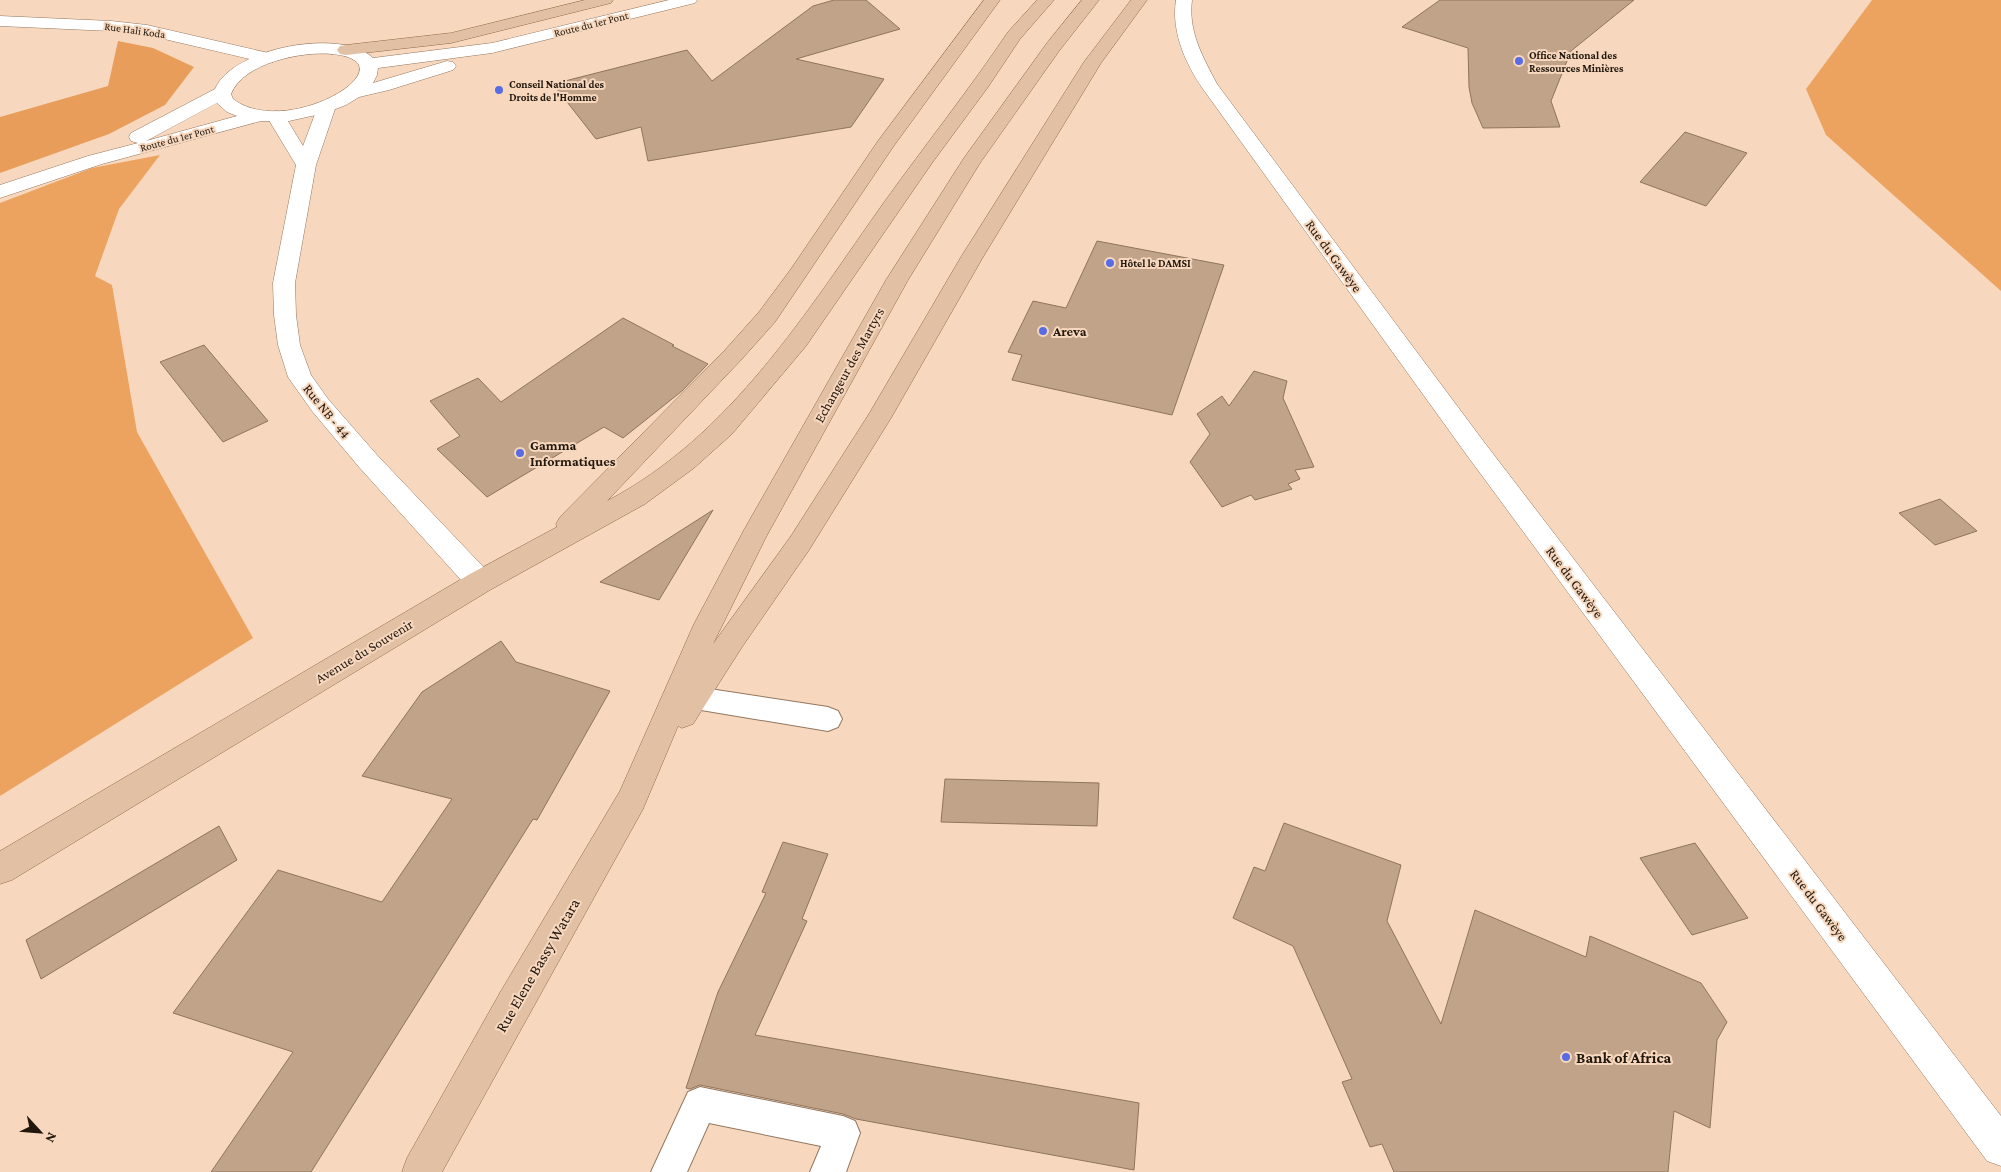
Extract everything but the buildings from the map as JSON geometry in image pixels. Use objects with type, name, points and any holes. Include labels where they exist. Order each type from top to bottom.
[{"type":"main road","points":[[346,50],[451,38],[605,0]]},
{"type":"main road","name":"Avenue du Souvenir","points":[[0,869],[480,582],[636,497],[685,462],[723,428],[798,341],[925,159],[982,83],[1014,36],[1046,0]]},
{"type":"main road","name":"Echangeur des Martyrs","points":[[651,756],[686,696],[704,632],[753,537],[897,280],[971,162],[1053,48],[1091,0]]},
{"type":"main road","points":[[686,696],[732,639],[800,543],[879,418],[972,257],[1077,88],[1139,0]]},
{"type":"main road","points":[[553,541],[733,355],[767,316],[799,273],[885,145],[984,5]]},
{"type":"main road","name":"Rue Elene Bassy Watara","points":[[421,1172],[514,1004],[632,799],[651,756]]},
{"type":"street","name":"Route du 1er Pont","points":[[368,64],[492,48],[689,0]]},
{"type":"street","name":"Rue du Gawèye","points":[[1185,2],[1182,18],[1184,30],[1209,85],[1469,440],[2001,1148]]},
{"type":"street","name":"Rue Hali Koda","points":[[0,21],[110,26],[147,30],[266,58]]},
{"type":"street","name":"Route du 1er Pont","points":[[0,192],[95,160],[267,117],[303,113],[327,106],[353,93],[411,78],[492,48]]},
{"type":"street","points":[[306,165],[267,117],[243,113],[231,108],[224,101],[223,92],[227,83],[236,74],[266,58],[308,49],[346,50],[361,56],[368,64],[370,73],[364,83],[353,93]]},
{"type":"street","name":"Route du 1er Pont","points":[[95,160],[223,92]]},
{"type":"street","name":"Rue NB - 44","points":[[327,106],[306,165],[284,283],[285,315],[289,345],[300,377],[320,405],[368,461],[480,582]]},
{"type":"lane","points":[[686,696],[828,719]]},
{"type":"lane","points":[[669,1172],[700,1104],[843,1134],[828,1172]]},
{"type":"shaded area","points":[[1872,0],[2001,0],[2001,291],[1826,135],[1806,89]]},
{"type":"shaded area","points":[[118,41],[153,48],[194,67],[165,105],[109,134],[0,173],[0,117],[108,86]]},
{"type":"shaded area","points":[[160,155],[119,209],[95,276],[112,285],[137,432],[253,638],[0,796],[0,203],[92,168]]},
{"type":"place","name":"Office National des Ressources Minières","points":[[1519,61]]},
{"type":"place","name":"Conseil National des Droits de l'Homme","points":[[499,90]]},
{"type":"place","name":"Hôtel le DAMSI","points":[[1110,263]]},
{"type":"place","name":"Areva","points":[[1043,331]]},
{"type":"place","name":"Gamma Informatiques","points":[[520,453]]},
{"type":"place","name":"Bank of Africa","points":[[1566,1057]]}]
